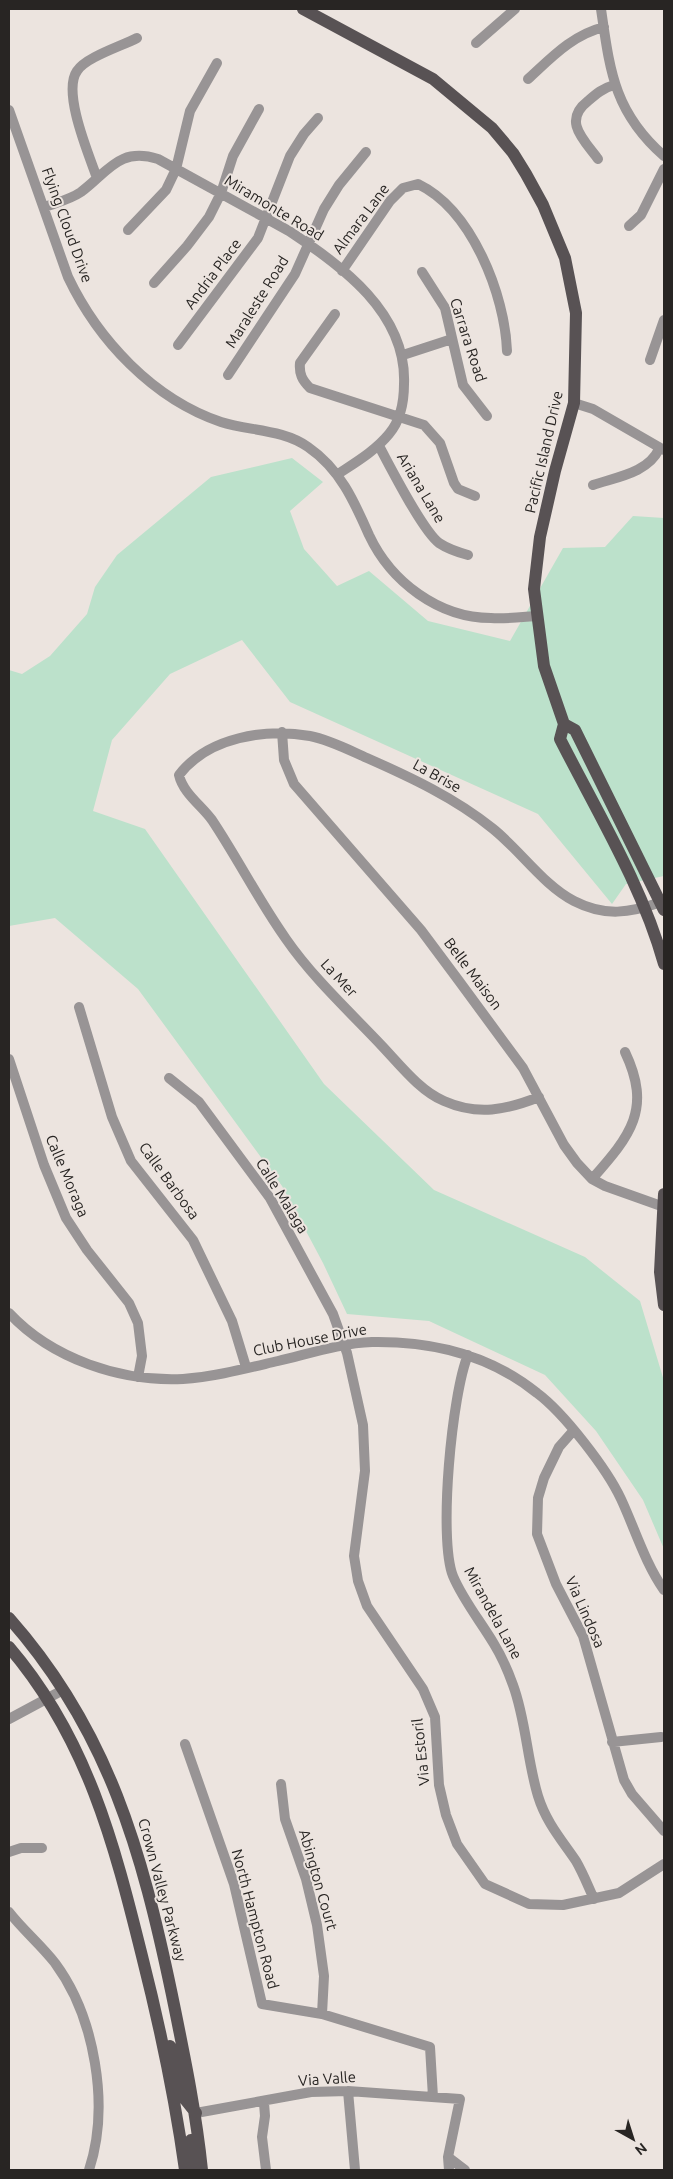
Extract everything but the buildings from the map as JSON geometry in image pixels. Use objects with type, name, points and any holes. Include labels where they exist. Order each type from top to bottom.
[{"type":"main road","name":"Pacific Island Drive","points":[[303,9],[433,79],[492,128],[513,153],[544,205],[555,231],[572,286],[576,312],[574,403],[555,471],[540,537],[534,590],[537,616],[546,673],[564,724],[560,739],[644,908],[656,936],[664,964]]},
{"type":"main road","name":"Pacific Island Drive","points":[[564,724],[575,730],[663,906]]},
{"type":"main road","points":[[664,1202],[660,1272],[664,1305]]},
{"type":"main road","name":"Crown Valley Parkway","points":[[9,1618],[35,1650],[83,1722],[117,1793],[138,1851],[162,1952],[196,2113],[202,2170]]},
{"type":"main road","points":[[9,1647],[46,1699],[84,1765],[107,1823],[126,1889],[164,2045],[185,2170]]},
{"type":"main road","points":[[164,2045],[171,2046],[184,2098],[196,2113],[190,2134],[193,2170]]},
{"type":"street","points":[[476,43],[515,9]]},
{"type":"street","points":[[601,9],[614,85],[622,105],[634,124],[664,156]]},
{"type":"street","points":[[528,79],[568,43],[592,30],[604,27]]},
{"type":"street","points":[[97,178],[83,138],[72,97],[72,83],[76,71],[86,62],[138,38]]},
{"type":"street","points":[[128,230],[166,190],[176,169],[190,110],[218,64]]},
{"type":"street","points":[[598,159],[577,130],[575,118],[580,107],[604,88],[614,85]]},
{"type":"street","points":[[154,283],[198,232],[221,193],[233,156],[259,109]]},
{"type":"street","name":"Flying Cloud Drive","points":[[9,110],[45,207],[68,277],[80,302],[96,327],[143,376],[202,414],[221,422],[285,436],[306,445],[338,474],[352,497],[377,550],[391,569],[423,598],[444,609],[468,616],[490,618],[537,616]]},
{"type":"street","name":"Andria Place","points":[[178,345],[258,238],[290,156],[304,134],[318,118]]},
{"type":"street","name":"Maraleste Road","points":[[228,375],[295,274],[324,209],[339,185],[366,152]]},
{"type":"street","name":"Miramonte Road","points":[[45,207],[79,193],[116,161],[130,156],[144,155],[158,159],[221,193],[308,244],[364,290],[390,322],[403,355],[404,392],[398,418],[390,432],[378,446],[338,474]]},
{"type":"street","points":[[629,226],[641,215],[664,170]]},
{"type":"street","name":"Almara Lane","points":[[342,271],[390,201],[403,188],[418,184],[430,189],[444,202],[468,232],[478,251],[496,289],[506,327],[507,351]]},
{"type":"street","name":"Carrara Road","points":[[422,272],[445,308],[463,385],[487,416]]},
{"type":"street","points":[[335,314],[300,363],[299,372],[303,381],[310,388],[424,425],[435,435],[440,443],[454,483],[458,488],[475,496]]},
{"type":"street","points":[[650,360],[664,320]]},
{"type":"street","points":[[403,355],[452,339]]},
{"type":"street","points":[[574,403],[593,409],[662,450],[641,469],[593,485]]},
{"type":"street","name":"Ariana Lane","points":[[378,446],[425,527],[437,541],[449,549],[468,555]]},
{"type":"street","name":"La Brise","points":[[179,775],[186,766],[204,753],[228,742],[256,734],[282,732],[312,736],[339,745],[444,796],[491,827],[552,885],[573,901],[591,908],[617,913],[663,906]]},
{"type":"street","name":"Belle Maison","points":[[282,732],[284,760],[294,784],[421,930],[512,1051],[564,1145],[592,1178],[618,1192],[664,1202]]},
{"type":"street","name":"La Mer","points":[[179,775],[181,784],[211,820],[270,915],[302,960],[407,1072],[442,1101],[462,1108],[479,1111],[497,1111],[539,1097]]},
{"type":"street","name":"Calle Barbosa","points":[[79,1007],[112,1117],[132,1161],[193,1240],[232,1321],[246,1367]]},
{"type":"street","points":[[592,1178],[614,1154],[636,1116],[638,1093],[634,1072],[625,1052]]},
{"type":"street","name":"Calle Moraga","points":[[9,1059],[44,1165],[66,1218],[87,1250],[128,1303],[138,1323],[142,1356],[138,1377]]},
{"type":"street","name":"Calle Malaga","points":[[170,1078],[199,1102],[270,1198],[334,1314],[344,1347]]},
{"type":"street","name":"Club House Drive","points":[[9,1313],[32,1335],[50,1346],[91,1365],[138,1377],[185,1379],[370,1342],[413,1342],[487,1361],[537,1393],[574,1430],[620,1496],[664,1590]]},
{"type":"street","name":"Via Estoril","points":[[344,1347],[348,1353],[364,1425],[365,1471],[354,1556],[358,1581],[367,1606],[423,1689],[435,1717],[439,1785],[446,1815],[457,1844],[485,1884],[529,1904],[563,1905],[618,1893],[664,1864]]},
{"type":"street","name":"Mirandela Lane","points":[[468,1355],[462,1370],[454,1412],[447,1556],[453,1576],[496,1646],[512,1681],[538,1796],[550,1826],[576,1862],[594,1899]]},
{"type":"street","name":"Via Lindosa","points":[[574,1430],[559,1447],[544,1478],[538,1498],[537,1534],[556,1584],[583,1636],[624,1780],[632,1794],[664,1831]]},
{"type":"street","points":[[9,1719],[63,1690]]},
{"type":"street","points":[[612,1742],[661,1737]]},
{"type":"street","name":"North Hampton Road","points":[[185,1744],[234,1884],[262,2004],[322,2014],[430,2047],[433,2097]]},
{"type":"street","name":"Abington Court","points":[[281,1784],[285,1818],[306,1879],[318,1926],[324,1976],[322,2014]]},
{"type":"street","points":[[9,1852],[22,1848],[42,1848]]},
{"type":"street","points":[[9,1912],[54,1962],[74,1993],[93,2052],[98,2081],[96,2135],[89,2170]]},
{"type":"street","points":[[348,2091],[355,2170]]},
{"type":"street","name":"Via Valle","points":[[196,2113],[311,2092],[348,2091],[460,2099],[448,2157]]},
{"type":"street","points":[[264,2102],[266,2116],[262,2137],[266,2170]]},
{"type":"street","points":[[448,2157],[448,2170]]},
{"type":"street","points":[[448,2157],[465,2170]]},
{"type":"green space","points":[[292,458],[323,482],[290,511],[304,549],[337,586],[369,571],[428,621],[510,641],[563,548],[605,547],[633,516],[664,518],[664,876],[626,884],[612,904],[538,814],[290,702],[242,640],[170,674],[112,740],[93,811],[145,829],[324,1084],[434,1190],[585,1257],[640,1301],[664,1381],[664,1549],[643,1500],[596,1431],[545,1375],[429,1321],[347,1314],[323,1263],[282,1186],[138,989],[55,918],[9,926],[9,670],[22,674],[50,656],[87,614],[95,587],[117,555],[211,477]]}]
